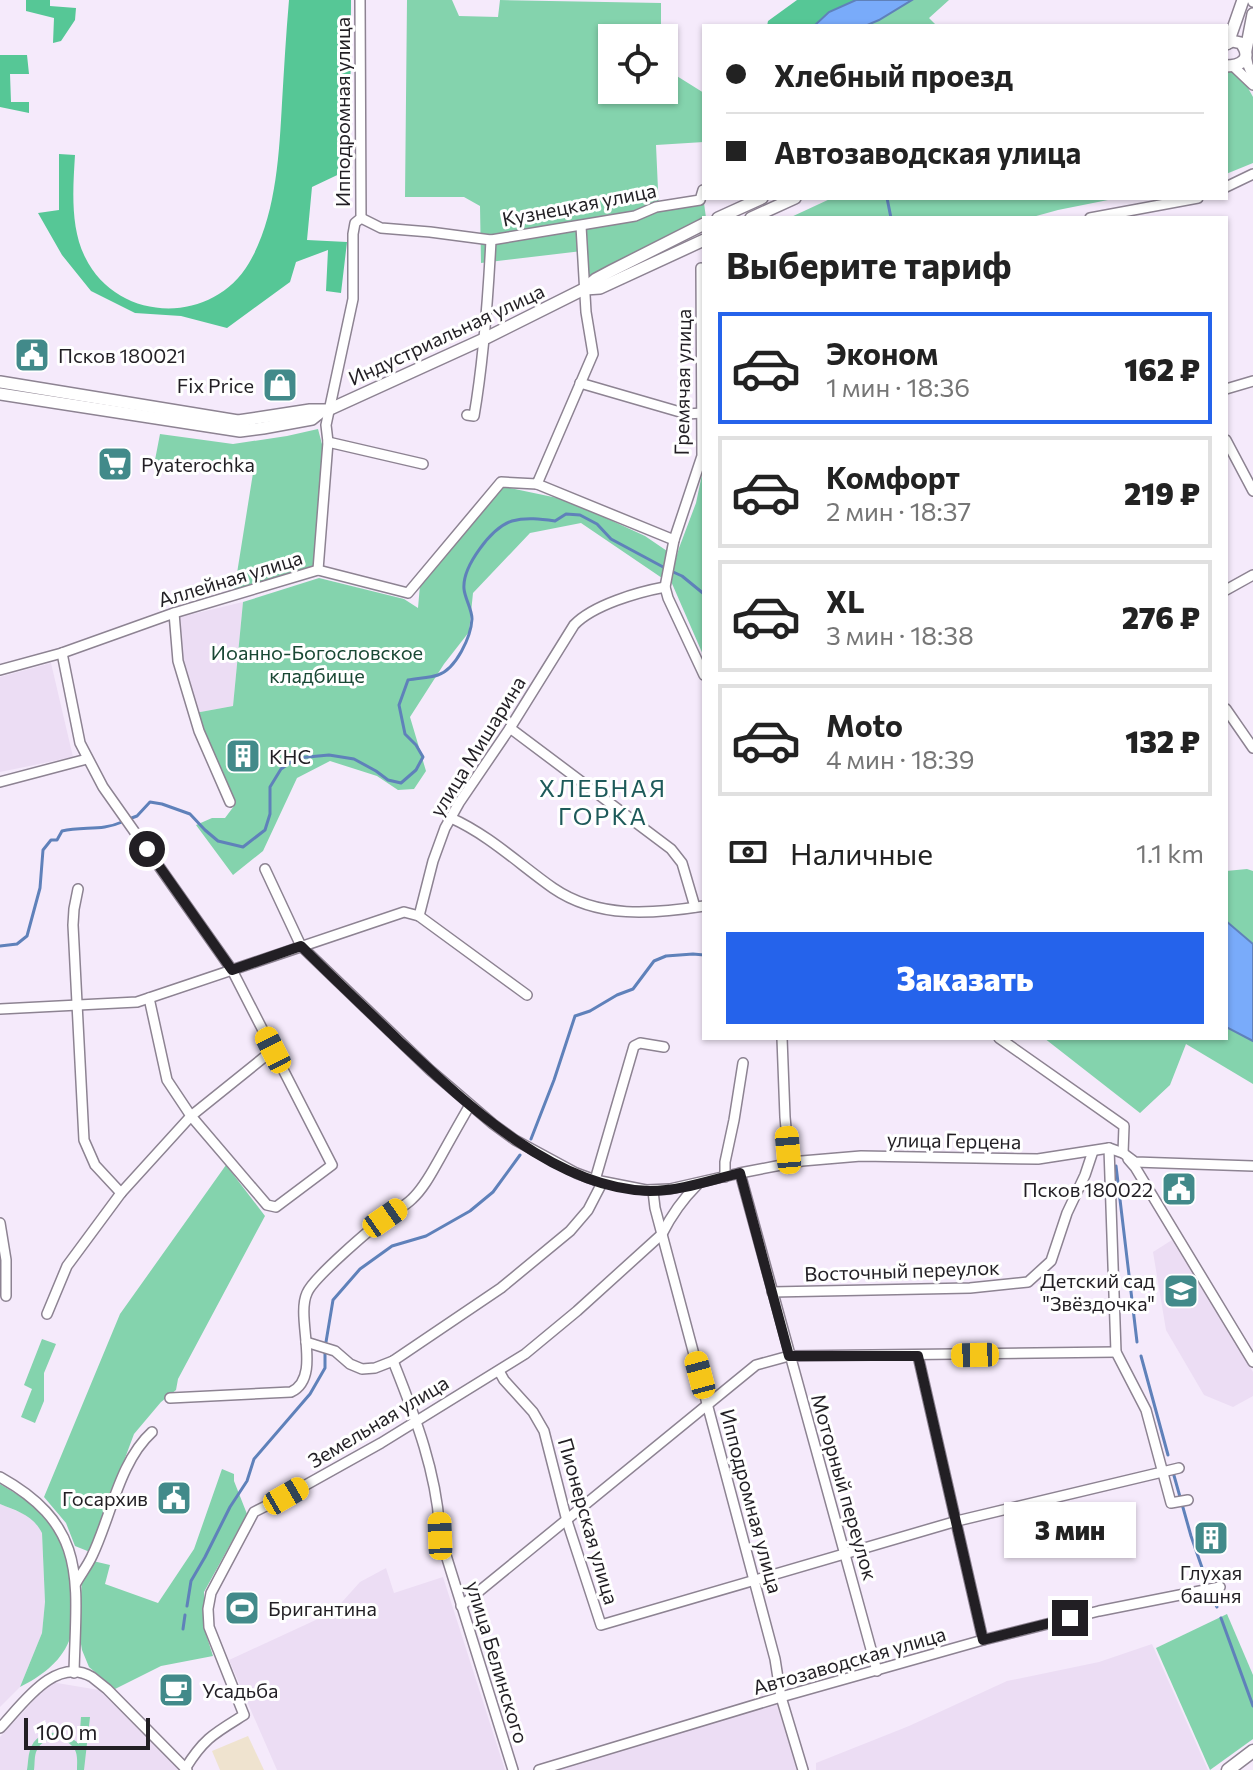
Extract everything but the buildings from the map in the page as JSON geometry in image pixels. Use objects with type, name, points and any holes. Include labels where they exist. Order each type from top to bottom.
[{"type":"main road","points":[[1228,1770],[1253,1751]]},
{"type":"street","name":"Ипподромная улица","points":[[318,570],[328,442],[325,410],[353,299],[353,234],[355,223],[361,218],[360,0]]},
{"type":"street","points":[[1228,42],[1246,1]]},
{"type":"street","points":[[1229,65],[1242,63],[1253,14]]},
{"type":"street","points":[[1228,43],[1241,43],[1253,77]]},
{"type":"street","points":[[1229,65],[1253,85]]},
{"type":"street","points":[[1228,186],[1253,174]]},
{"type":"street","name":"Кузнецкая улица","points":[[361,218],[381,228],[491,240],[635,216],[656,207],[700,200],[702,193]]},
{"type":"street","points":[[722,216],[758,200]]},
{"type":"street","points":[[755,216],[791,200]]},
{"type":"street","points":[[1102,216],[1187,200]]},
{"type":"street","name":"Индустриальная улица","points":[[0,394],[240,431],[312,419],[325,410],[486,338],[702,225]]},
{"type":"street","points":[[581,226],[584,289],[593,354],[537,484],[674,540]]},
{"type":"street","points":[[467,415],[474,416],[486,338],[491,240]]},
{"type":"street","name":"Индустриальная улица","points":[[584,289],[600,288],[702,241]]},
{"type":"street","name":"Гремячая улица","points":[[666,583],[674,540],[702,456],[701,268]]},
{"type":"street","points":[[1228,388],[1253,381]]},
{"type":"street","name":"Индустриальная улица","points":[[0,382],[238,421],[325,410]]},
{"type":"street","points":[[580,383],[687,414],[702,413]]},
{"type":"street","points":[[328,442],[423,464]]},
{"type":"street","points":[[1228,444],[1253,491]]},
{"type":"street","name":"Аллейная улица","points":[[0,670],[318,570],[408,593],[501,482],[537,484]]},
{"type":"street","points":[[1228,589],[1253,575]]},
{"type":"street","points":[[666,583],[668,598],[702,671]]},
{"type":"street","name":"улица Мишарина","points":[[419,916],[445,828],[574,625],[582,616],[666,583]]},
{"type":"street","points":[[174,613],[178,661],[199,731],[230,802]]},
{"type":"street","points":[[62,653],[80,743],[87,759],[103,787],[232,970],[332,1165],[276,1207],[267,1205],[191,1116],[167,1080],[149,998]]},
{"type":"street","points":[[1228,712],[1253,748]]},
{"type":"street","points":[[451,818],[487,838],[556,890],[597,909],[618,912],[699,907],[682,863],[671,849],[510,728]]},
{"type":"street","points":[[0,782],[87,759]]},
{"type":"street","points":[[265,869],[301,946],[470,1105],[515,1140],[576,1173],[599,1182],[653,1191]]},
{"type":"street","points":[[78,889],[73,925],[84,1140],[95,1165],[121,1193]]},
{"type":"street","points":[[0,1009],[137,1002],[404,912],[419,916],[527,995]]},
{"type":"street","points":[[782,1040],[785,1117],[792,1163]]},
{"type":"street","points":[[1002,1040],[1124,1126],[1123,1153],[1249,1345],[1253,1362]]},
{"type":"street","points":[[306,1342],[335,1351],[350,1364],[362,1369],[375,1368],[393,1361],[501,1288],[570,1231],[588,1210],[599,1182],[634,1046],[640,1043],[664,1047]]},
{"type":"street","points":[[47,1314],[67,1266],[121,1193],[191,1116],[273,1050]]},
{"type":"street","points":[[725,1177],[743,1063]]},
{"type":"street","points":[[170,1398],[291,1392],[299,1387],[304,1379],[306,1359],[306,1294],[318,1278],[412,1199],[426,1181],[470,1105]]},
{"type":"street","points":[[1183,1501],[1171,1503],[1146,1410],[1116,1352],[1109,1148],[1135,1162],[1253,1166]]},
{"type":"street","name":"улица Герцена","points":[[653,1191],[792,1163],[861,1156],[1038,1159],[1109,1148]]},
{"type":"street","name":"Восточный переулок","points":[[772,1292],[955,1288],[1028,1282],[1051,1261],[1093,1151]]},
{"type":"street","name":"Моторный переулок","points":[[740,1173],[877,1671]]},
{"type":"street","name":"Земельная улица","points":[[186,1769],[209,1737],[244,1715],[209,1627],[208,1609],[211,1593],[254,1512],[370,1449],[525,1354],[662,1234],[681,1203],[700,1182]]},
{"type":"street","name":"Ипподромная улица","points":[[653,1191],[775,1659],[781,1697],[803,1770]]},
{"type":"street","points":[[0,1223],[6,1260],[6,1296]]},
{"type":"street","points":[[461,1606],[756,1365],[789,1356],[1116,1352]]},
{"type":"street","points":[[918,1356],[983,1640]]},
{"type":"street","name":"улица Белинского","points":[[393,1361],[416,1420],[439,1508],[440,1536],[513,1770]]},
{"type":"street","name":"Пионерская улица","points":[[499,1371],[533,1412],[544,1431],[567,1521],[601,1625],[957,1521],[1179,1468]]},
{"type":"street","points":[[76,1583],[92,1556],[130,1460],[152,1432]]},
{"type":"street","points":[[0,1477],[35,1500],[52,1518],[71,1555],[76,1583],[74,1673]]},
{"type":"street","name":"Автозаводская улица","points":[[539,1770],[983,1640],[1099,1611],[1220,1587]]},
{"type":"street","points":[[0,1728],[44,1681],[60,1674],[74,1673],[92,1678],[107,1689],[186,1769]]},
{"type":"shaded area","points":[[243,602],[233,706],[195,713],[168,620]]},
{"type":"shaded area","points":[[51,663],[73,757],[0,772],[0,677]]},
{"type":"shaded area","name":"Детский сад \"Звёздочка\"","points":[[1172,1240],[1253,1372],[1253,1396],[1233,1407],[1204,1395],[1166,1330],[1153,1252]]},
{"type":"shaded area","points":[[0,1504],[29,1516],[42,1532],[45,1602],[42,1633],[20,1687],[0,1707]]},
{"type":"shaded area","points":[[386,1568],[394,1593],[443,1577],[505,1770],[277,1770],[229,1660],[333,1612],[360,1582]]},
{"type":"shaded area","points":[[1152,1644],[1208,1770],[816,1770],[816,1763],[909,1726],[1007,1681],[1099,1662]]},
{"type":"shaded area","points":[[51,1682],[99,1690],[179,1770],[0,1770],[0,1737]]},
{"type":"shaded area","points":[[776,1703],[799,1770],[557,1770]]},
{"type":"shaded area","points":[[248,1736],[264,1770],[220,1770],[212,1751]]},
{"type":"green space","points":[[26,0],[50,0],[50,6],[76,8],[75,20],[61,41],[53,43],[54,18],[26,11]]},
{"type":"green space","points":[[289,0],[351,0],[350,169],[312,187],[307,240],[347,242],[341,293],[326,291],[328,250],[296,262],[290,282],[227,328],[181,316],[135,313],[91,291],[62,255],[38,213],[59,210],[59,154],[75,155],[75,220],[85,257],[100,279],[119,295],[141,305],[165,308],[189,306],[212,298],[233,284],[249,263],[271,206],[279,144]]},
{"type":"green space","points":[[407,0],[452,0],[459,16],[498,17],[500,0],[661,3],[661,24],[598,24],[598,104],[678,104],[678,77],[702,92],[702,142],[656,145],[659,212],[704,203],[706,216],[702,216],[702,220],[586,279],[582,251],[481,263],[480,206],[464,197],[405,197]]},
{"type":"green space","points":[[797,0],[856,0],[829,12],[816,24],[767,24]]},
{"type":"green space","points":[[912,0],[949,0],[929,18],[935,24],[869,24]]},
{"type":"green space","points":[[0,55],[27,55],[29,74],[10,74],[11,102],[29,102],[29,113],[0,107]]},
{"type":"green space","points":[[1228,72],[1242,77],[1253,97],[1253,163],[1228,173]]},
{"type":"green space","points":[[828,200],[1108,200],[1036,216],[793,216]]},
{"type":"green space","points":[[318,429],[323,448],[315,568],[234,592],[253,473],[155,460],[160,434],[233,444]]},
{"type":"green space","points":[[702,474],[702,652],[670,579],[696,503]]},
{"type":"green space","name":"Иоанно-Богословское кладбище","points":[[502,488],[567,500],[645,536],[667,551],[662,578],[581,523],[530,533],[473,593],[469,632],[410,717],[426,771],[414,789],[398,790],[377,776],[330,761],[297,778],[263,851],[233,875],[196,825],[212,818],[225,818],[234,806],[195,713],[233,706],[243,602],[319,578],[404,599],[418,608],[420,585]]},
{"type":"green space","points":[[1228,871],[1253,871],[1253,944],[1228,923]]},
{"type":"green space","points":[[1228,1028],[1253,1041],[1253,1084],[1186,1044],[1170,1085],[1140,1113],[1047,1040],[1228,1040]]},
{"type":"green space","points":[[226,1165],[265,1216],[178,1379],[176,1390],[161,1402],[134,1434],[90,1552],[75,1546],[66,1523],[44,1497],[120,1314]]},
{"type":"green space","points":[[42,1339],[56,1344],[44,1373],[44,1401],[35,1423],[21,1417],[32,1389],[24,1385]]},
{"type":"green space","points":[[222,1469],[234,1474],[247,1514],[204,1592],[205,1631],[213,1656],[161,1666],[115,1689],[89,1667],[82,1650],[79,1632],[82,1579],[93,1561],[110,1565],[105,1584],[158,1603],[194,1549]]},
{"type":"green space","points":[[0,1484],[36,1508],[54,1526],[66,1550],[73,1582],[73,1629],[65,1649],[49,1668],[20,1687],[42,1633],[45,1602],[42,1533],[29,1518],[0,1504]]},
{"type":"green space","points":[[1227,1614],[1253,1675],[1253,1739],[1210,1770],[1156,1648]]},
{"type":"green space","points":[[81,1717],[90,1717],[84,1770],[77,1770],[77,1755],[71,1745],[56,1739],[40,1745],[35,1754],[34,1770],[27,1770],[34,1742],[45,1734],[59,1733],[79,1744]]},
{"type":"water","points":[[856,0],[912,0],[870,24],[816,24],[829,12]]},
{"type":"water","points":[[1228,923],[1253,944],[1253,1041],[1228,1028]]},
{"type":"waterway","points":[[887,200],[891,216]]},
{"type":"waterway","points":[[129,819],[137,816],[150,802],[162,804],[190,814],[218,841],[243,847],[265,830],[270,814],[270,787],[281,769],[297,758],[329,755],[354,759],[388,780],[401,783],[416,770],[423,757],[405,734],[399,705],[408,680],[445,672],[456,659],[466,643],[472,619],[464,589],[468,570],[479,549],[495,531],[512,521],[555,521],[566,514],[580,515],[597,524],[611,539],[665,568]]},
{"type":"waterway","points":[[671,571],[702,592]]},
{"type":"waterway","points":[[0,946],[17,944],[27,936],[40,888],[43,850],[51,840],[57,840],[62,831],[122,822]]},
{"type":"waterway","points":[[531,1139],[575,1016],[633,989],[654,961],[666,956],[702,955]]},
{"type":"waterway","points":[[326,1342],[333,1300],[360,1269],[392,1246],[426,1236],[470,1211],[493,1192],[520,1155]]},
{"type":"waterway","points":[[1116,1166],[1137,1342]]},
{"type":"waterway","points":[[187,1606],[191,1581],[247,1481],[254,1459],[310,1394],[325,1368],[325,1352]]},
{"type":"waterway","points":[[1141,1356],[1168,1455]]},
{"type":"waterway","points":[[1173,1472],[1207,1582]]},
{"type":"waterway","points":[[1213,1599],[1217,1607]]},
{"type":"waterway","points":[[183,1629],[185,1615]]},
{"type":"waterway","points":[[1221,1618],[1253,1706]]},
{"type":"place","name":"Псков 180021","points":[[32,355]]},
{"type":"place","name":"Fix Price","points":[[280,385]]},
{"type":"place","name":"Pyaterochka","points":[[115,464]]},
{"type":"place","name":"КНС","points":[[243,756]]},
{"type":"place","name":"Псков 180022","points":[[1179,1189]]},
{"type":"place","name":"Детский сад \"Звёздочка\"","points":[[1181,1291]]},
{"type":"place","name":"Госархив","points":[[174,1498]]},
{"type":"place","name":"Глухая башня","points":[[1211,1538]]},
{"type":"place","name":"Бригантина","points":[[242,1608]]},
{"type":"place","name":"Усадьба","points":[[176,1690]]},
{"type":"district","name":"ХЛЕБНАЯ ГОРКА","points":[[603,801]]},
{"type":"route","points":[[147,849],[232,970],[301,946],[430,1070],[493,1124],[549,1160],[602,1183],[646,1190],[670,1189],[740,1173],[789,1356],[918,1356],[983,1640],[1070,1618]]}]
